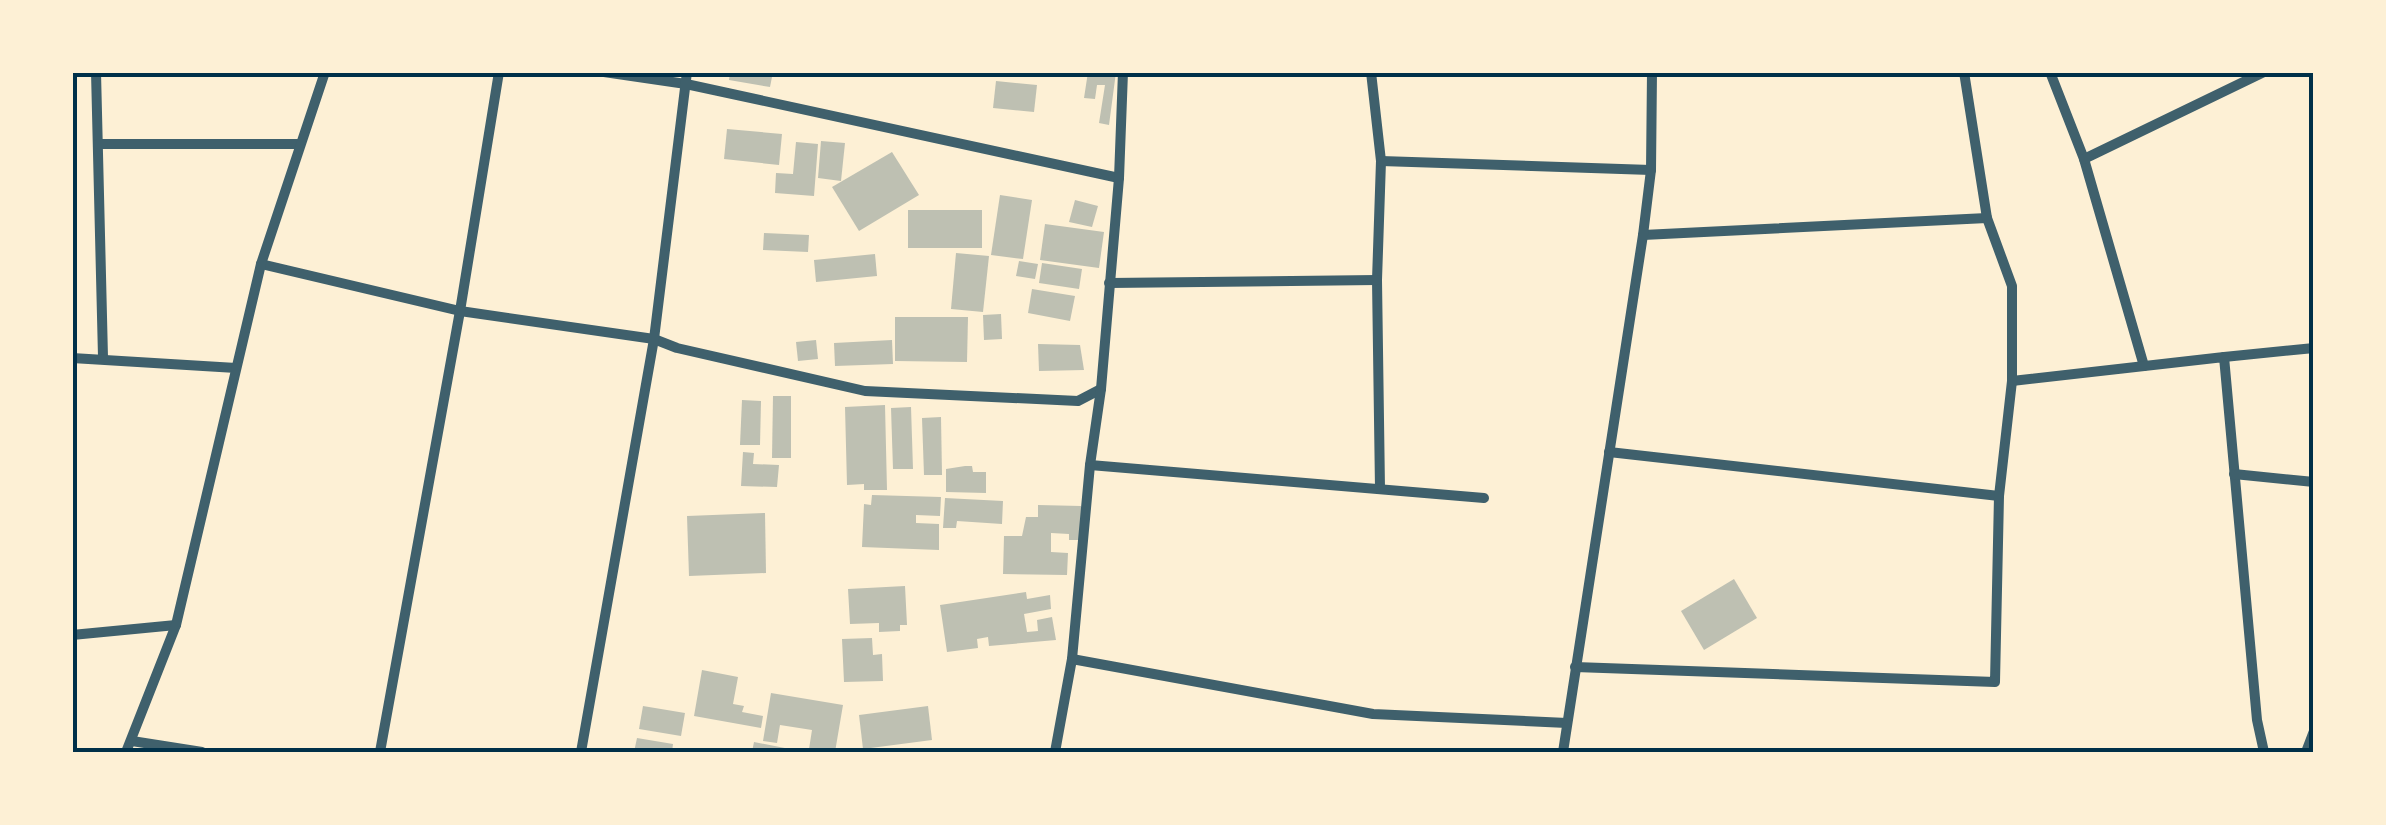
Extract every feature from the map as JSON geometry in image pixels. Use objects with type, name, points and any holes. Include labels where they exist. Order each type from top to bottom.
[{"type":"street","points":[[96,72],[104,357]]},
{"type":"street","points":[[126,752],[176,625],[260,264],[326,72]]},
{"type":"street","points":[[380,752],[499,72]]},
{"type":"street","points":[[604,72],[686,78],[1118,178]]},
{"type":"street","points":[[1055,752],[1072,659],[1090,465],[1102,390],[1122,72]]},
{"type":"street","points":[[1371,72],[1381,161],[1377,280],[1380,489]]},
{"type":"street","points":[[1564,752],[1644,235],[1651,170],[1652,72]]},
{"type":"street","points":[[1575,667],[1995,682],[1999,496],[2012,381],[2012,286],[1987,218],[1964,72]]},
{"type":"street","points":[[2050,72],[2084,159],[2144,366]]},
{"type":"street","points":[[2084,159],[2264,72]]},
{"type":"street","points":[[581,752],[654,340],[686,78]]},
{"type":"street","points":[[98,144],[300,144]]},
{"type":"street","points":[[1381,161],[1651,170]]},
{"type":"street","points":[[1644,235],[1987,218]]},
{"type":"street","points":[[260,264],[460,310],[654,340],[865,391],[1078,400],[1102,390]]},
{"type":"street","points":[[1109,283],[1377,280]]},
{"type":"street","points":[[2012,381],[2314,348]]},
{"type":"street","points":[[2224,357],[2257,720],[2264,752]]},
{"type":"street","points":[[72,358],[236,368]]},
{"type":"street","points":[[1609,452],[1999,496]]},
{"type":"street","points":[[1090,465],[1484,498]]},
{"type":"street","points":[[2234,474],[2314,482]]},
{"type":"street","points":[[72,635],[176,625]]},
{"type":"street","points":[[1072,659],[1373,714],[1568,723]]},
{"type":"street","points":[[2306,752],[2314,731]]},
{"type":"street","points":[[132,741],[202,752]]},
{"type":"building","points":[[730,72],[773,72],[770,87],[729,80]]},
{"type":"building","points":[[1088,72],[1116,72],[1109,125],[1099,123],[1105,85],[1097,85],[1095,99],[1084,98]]},
{"type":"building","points":[[996,81],[1037,85],[1034,112],[993,108]]},
{"type":"building","points":[[727,129],[782,134],[779,165],[724,159]]},
{"type":"building","points":[[821,141],[845,143],[841,181],[818,178]]},
{"type":"building","points":[[796,142],[818,144],[814,196],[775,193],[776,173],[793,174]]},
{"type":"building","points":[[892,152],[919,195],[859,231],[832,187]]},
{"type":"building","points":[[1000,195],[1032,200],[1023,259],[991,255]]},
{"type":"building","points":[[1075,200],[1098,206],[1092,227],[1069,222]]},
{"type":"building","points":[[908,210],[982,210],[982,248],[908,248]]},
{"type":"building","points":[[1045,224],[1104,232],[1099,268],[1040,260]]},
{"type":"building","points":[[764,233],[809,235],[808,252],[763,250]]},
{"type":"building","points":[[956,253],[989,256],[983,312],[951,309]]},
{"type":"building","points":[[875,254],[877,276],[816,282],[814,260]]},
{"type":"building","points":[[1019,261],[1038,264],[1035,279],[1016,276]]},
{"type":"building","points":[[1042,263],[1082,269],[1079,289],[1039,283]]},
{"type":"building","points":[[1032,289],[1075,296],[1070,321],[1028,313]]},
{"type":"building","points":[[1001,314],[1002,339],[984,340],[983,315]]},
{"type":"building","points":[[895,317],[968,317],[967,362],[895,361]]},
{"type":"building","points":[[816,340],[818,359],[798,361],[796,342]]},
{"type":"building","points":[[892,340],[893,364],[835,366],[834,343]]},
{"type":"building","points":[[1038,344],[1080,345],[1084,370],[1039,371]]},
{"type":"building","points":[[773,396],[791,396],[791,458],[772,458]]},
{"type":"building","points":[[742,400],[761,401],[760,445],[740,445]]},
{"type":"building","points":[[885,405],[887,490],[864,490],[864,484],[847,485],[845,407]]},
{"type":"building","points":[[911,407],[913,469],[893,469],[891,408]]},
{"type":"building","points":[[941,417],[942,475],[924,475],[922,418]]},
{"type":"building","points":[[743,452],[754,453],[753,464],[779,465],[777,487],[741,486]]},
{"type":"building","points":[[972,466],[973,472],[986,472],[986,493],[946,492],[946,469]]},
{"type":"building","points":[[872,495],[941,497],[940,516],[916,515],[916,523],[939,524],[939,550],[862,547],[864,504],[871,505]]},
{"type":"building","points":[[945,498],[1003,501],[1002,524],[957,521],[956,528],[943,528]]},
{"type":"building","points":[[1038,505],[1081,506],[1081,540],[1069,540],[1069,534],[1051,533],[1051,552],[1068,553],[1067,575],[1003,574],[1004,536],[1022,536],[1026,517],[1038,517]]},
{"type":"building","points":[[765,513],[766,573],[689,576],[687,516]]},
{"type":"building","points":[[1734,579],[1757,618],[1704,650],[1681,611]]},
{"type":"building","points":[[905,586],[907,625],[900,625],[900,631],[879,632],[879,623],[850,624],[848,589]]},
{"type":"building","points":[[1026,592],[1027,599],[1050,595],[1051,609],[1024,614],[1027,632],[1038,631],[1037,620],[1052,617],[1056,640],[989,646],[988,637],[977,639],[978,648],[947,652],[940,605]]},
{"type":"building","points":[[872,638],[873,655],[882,654],[883,681],[844,682],[842,639]]},
{"type":"building","points":[[702,670],[738,677],[733,704],[744,706],[742,712],[763,716],[761,728],[694,716]]},
{"type":"building","points":[[771,693],[843,705],[835,752],[809,749],[812,730],[780,725],[777,743],[763,741]]},
{"type":"building","points":[[643,706],[685,713],[681,736],[639,729]]},
{"type":"building","points":[[928,706],[932,740],[863,749],[859,715]]},
{"type":"building","points":[[637,738],[673,744],[672,752],[634,752]]},
{"type":"building","points":[[754,742],[800,751],[800,752],[752,752]]}]
